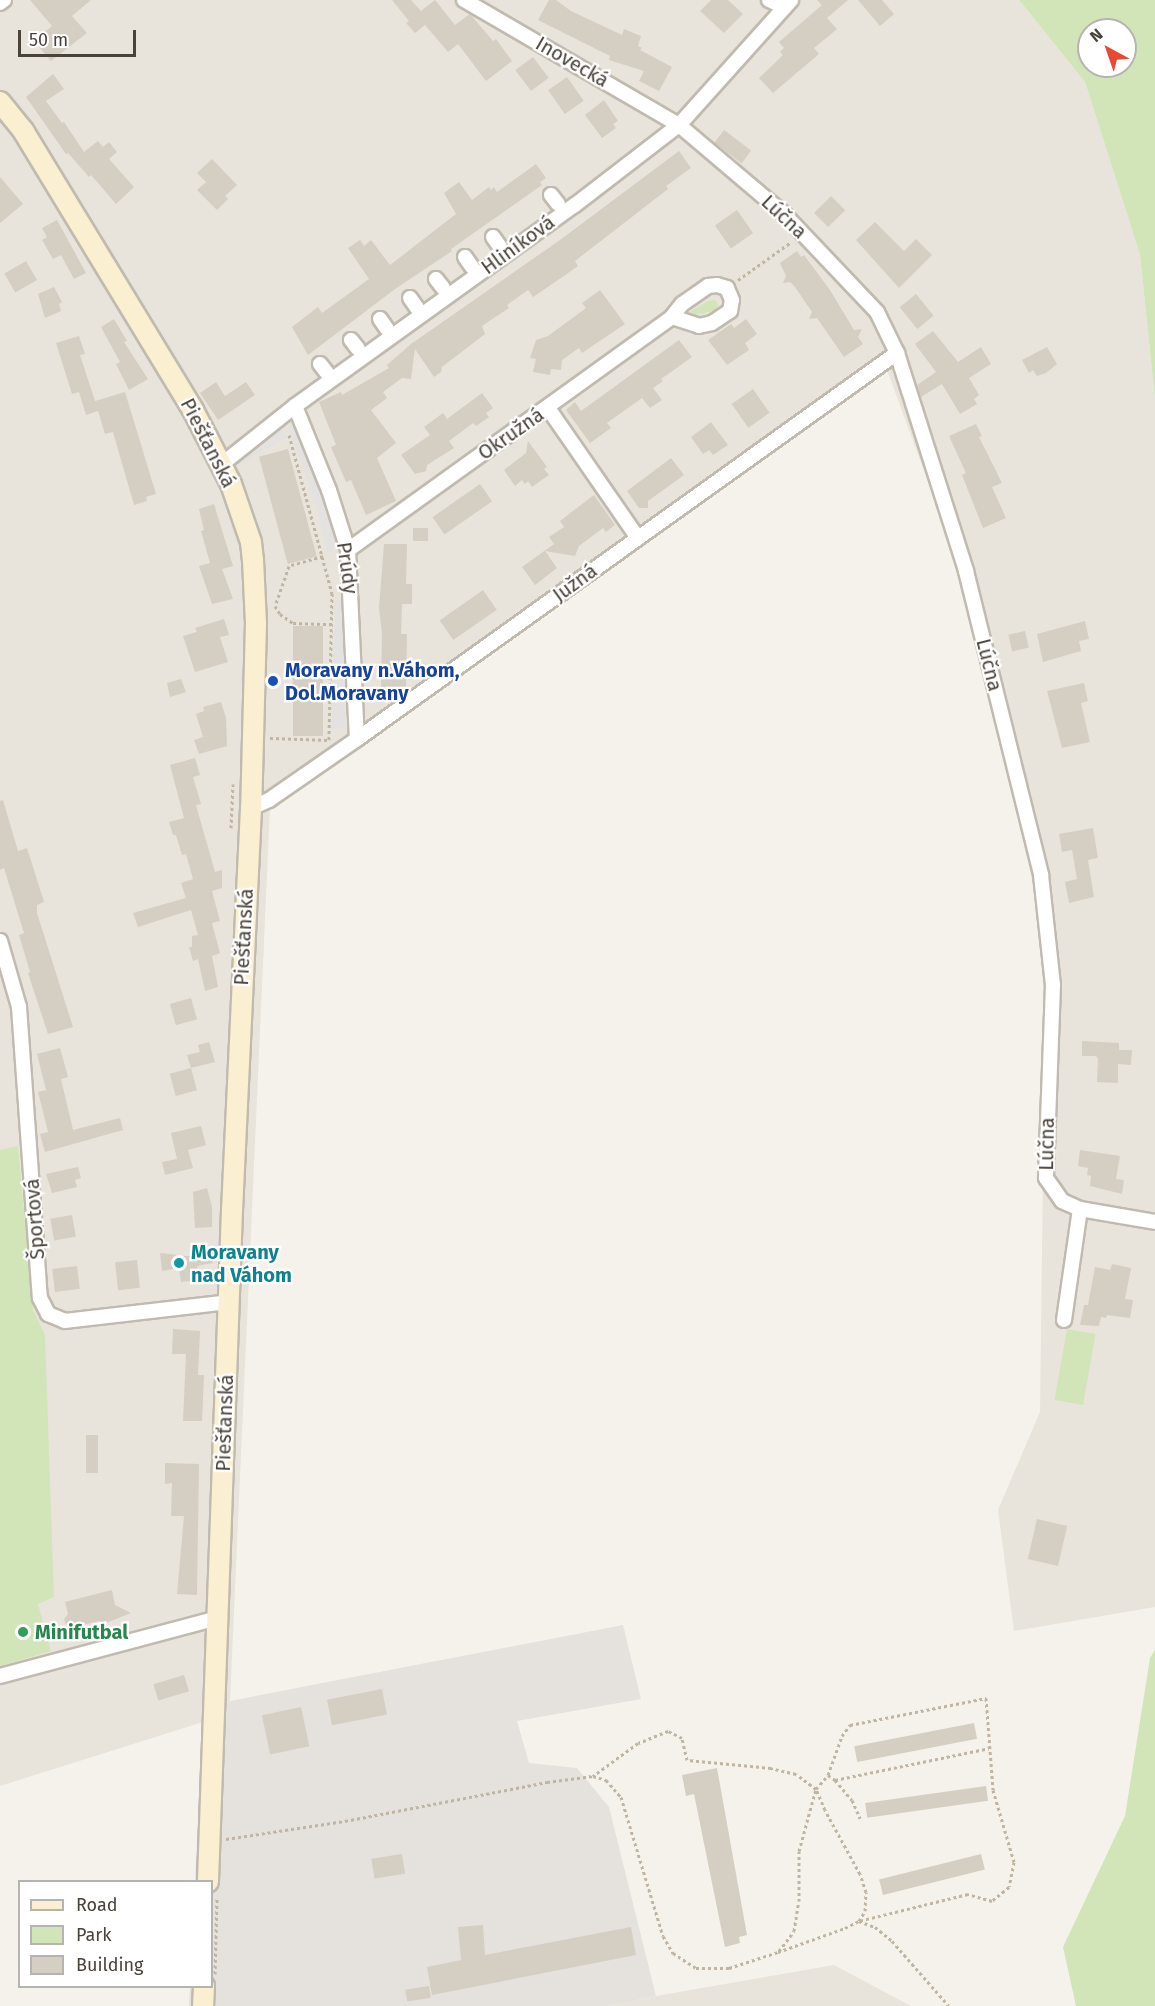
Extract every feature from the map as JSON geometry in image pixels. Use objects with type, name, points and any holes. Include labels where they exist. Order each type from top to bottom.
[{"type":"main road","name":"Piešťanská","points":[[0,102],[24,132],[171,373],[222,464],[251,542],[256,588],[251,808],[208,1880]]},
{"type":"main road","points":[[203,2006],[204,1988]]},
{"type":"street","points":[[0,3],[4,0]]},
{"type":"street","name":"Inovecká","points":[[464,0],[652,107],[679,125]]},
{"type":"street","points":[[769,0],[788,3]]},
{"type":"street","name":"Hliníková","points":[[222,464],[295,406],[575,205],[679,125],[788,3]]},
{"type":"street","name":"Lúčna","points":[[679,125],[785,215],[877,312],[897,353],[966,571],[1041,875],[1053,985],[1044,1168],[1046,1178],[1062,1201],[1080,1209],[1155,1222]]},
{"type":"street","name":"Okružná","points":[[348,550],[548,408],[672,316],[682,304],[708,286],[717,285],[727,288]]},
{"type":"street","points":[[672,316],[699,326],[712,323],[730,311],[732,300],[727,288]]},
{"type":"street","name":"Južná","points":[[251,808],[269,800],[357,739],[897,353]]},
{"type":"street","name":"Prúdy","points":[[295,406],[329,490],[348,550],[357,739]]},
{"type":"street","points":[[548,408],[638,538]]},
{"type":"street","name":"Športová","points":[[0,941],[19,1006],[40,1298],[48,1314],[64,1321],[230,1302]]},
{"type":"street","points":[[1064,1320],[1080,1209]]},
{"type":"street","points":[[0,1676],[218,1618]]},
{"type":"path","points":[[727,288],[802,234]]},
{"type":"path","points":[[289,435],[332,593],[328,749]]},
{"type":"path","points":[[323,556],[289,566],[275,606],[280,614],[293,623],[331,624]]},
{"type":"path","points":[[267,738],[329,741]]},
{"type":"path","points":[[231,831],[233,778]]},
{"type":"path","points":[[210,1841],[345,1821],[547,1782],[593,1776],[606,1780],[621,1797],[663,1936],[673,1953],[696,1968],[729,1968],[778,1952],[859,1921],[968,1894],[992,1901],[1009,1887],[1014,1862],[993,1790],[986,1698],[850,1725],[842,1736],[828,1775],[816,1789],[798,1851],[799,1901],[794,1931],[778,1952]]},
{"type":"path","points":[[593,1776],[638,1743],[668,1731],[682,1738],[687,1760],[771,1768],[796,1774],[816,1789],[860,1874],[866,1893],[865,1911],[859,1921]]},
{"type":"path","points":[[835,1780],[989,1748]]},
{"type":"path","points":[[828,1775],[852,1800],[860,1818]]},
{"type":"path","points":[[859,1921],[875,1927],[892,1941],[949,2006]]},
{"type":"shaded area","points":[[0,0],[1019,0],[1077,72],[1077,78],[1082,78],[1085,82],[1140,255],[1155,399],[1155,1607],[1014,1631],[998,1510],[1040,1412],[1045,1011],[1037,902],[965,582],[887,370],[270,808],[230,1701],[203,1722],[0,1786]]},
{"type":"shaded area","points":[[280,425],[287,437],[239,465],[232,452]]},
{"type":"shaded area","points":[[288,425],[294,425],[305,434],[342,548],[327,551],[318,513]]},
{"type":"shaded area","points":[[347,600],[345,728],[331,729],[335,601]]},
{"type":"shaded area","points":[[623,1625],[641,1699],[517,1721],[529,1763],[577,1768],[609,1807],[656,1996],[607,2006],[189,2006],[190,1988],[213,1988],[213,1880],[195,1880],[203,1722],[230,1701]]},
{"type":"shaded area","points":[[834,1965],[911,2006],[607,2006],[656,1996]]},
{"type":"green space","points":[[1019,0],[1155,0],[1155,399],[1140,255],[1085,82],[1082,78],[1137,78],[1137,18],[1077,18],[1077,72]]},
{"type":"green space","points":[[708,301],[717,302],[718,310],[690,316],[688,313]]},
{"type":"green space","points":[[18,1146],[33,1310],[45,1335],[54,1597],[38,1604],[51,1651],[0,1666],[0,1150]]},
{"type":"green space","points":[[1067,1329],[1096,1334],[1083,1405],[1054,1400]]},
{"type":"green space","points":[[1155,1650],[1155,2006],[1076,2006],[1063,1947],[1125,1816],[1150,1658]]},
{"type":"building","points":[[30,0],[91,0],[72,16],[87,33],[51,61],[34,41],[52,26]]},
{"type":"building","points":[[392,0],[411,0],[421,11],[435,0],[455,25],[470,14],[493,41],[496,39],[512,61],[486,81],[458,44],[448,52],[425,25],[415,33],[406,23],[409,21]]},
{"type":"building","points":[[549,0],[556,0],[571,11],[622,35],[624,29],[641,36],[638,46],[642,48],[640,50],[672,67],[659,91],[639,81],[644,71],[609,60],[610,56],[538,20]]},
{"type":"building","points":[[711,0],[728,0],[743,14],[724,33],[700,11]]},
{"type":"building","points":[[817,0],[848,0],[827,18],[837,29],[814,48],[819,54],[773,93],[759,78],[783,55],[780,52],[784,48],[779,42],[822,5]]},
{"type":"building","points":[[858,0],[882,0],[894,14],[880,26]]},
{"type":"building","points":[[533,57],[549,78],[531,91],[515,70]]},
{"type":"building","points":[[53,74],[64,89],[46,101],[62,123],[64,122],[84,152],[98,141],[103,147],[109,142],[117,152],[109,159],[134,187],[116,204],[91,175],[89,177],[68,153],[66,154],[26,97]]},
{"type":"building","points":[[567,77],[584,101],[565,114],[548,90]]},
{"type":"building","points":[[604,100],[618,121],[613,124],[616,128],[602,138],[585,115]]},
{"type":"building","points":[[724,130],[751,150],[742,163],[714,143]]},
{"type":"building","points":[[679,151],[691,168],[666,186],[668,189],[575,261],[578,266],[533,297],[528,290],[507,305],[509,308],[482,326],[485,334],[442,367],[441,372],[434,377],[415,349],[411,379],[402,378],[383,392],[387,398],[371,410],[396,443],[377,458],[396,501],[366,515],[351,480],[346,482],[331,447],[336,445],[319,402],[341,392],[342,395],[389,368],[387,365],[411,344],[560,240]]},
{"type":"building","points":[[212,159],[237,185],[225,196],[228,199],[217,210],[197,190],[206,182],[197,173]]},
{"type":"building","points":[[536,164],[546,178],[540,182],[542,185],[451,249],[452,251],[395,289],[308,355],[292,327],[318,307],[322,313],[369,279],[348,248],[360,240],[364,246],[371,240],[390,265],[456,214],[444,193],[459,182],[472,200],[489,187],[491,190],[494,187],[497,192]]},
{"type":"building","points":[[0,177],[23,204],[0,223]]},
{"type":"building","points":[[831,196],[845,210],[828,227],[814,213]]},
{"type":"building","points":[[737,210],[753,233],[731,248],[715,225]]},
{"type":"building","points":[[57,220],[86,273],[74,279],[61,255],[53,259],[42,240],[47,237],[42,228]]},
{"type":"building","points":[[875,222],[904,251],[916,239],[932,255],[899,288],[856,240]]},
{"type":"building","points":[[797,251],[801,257],[804,255],[830,290],[854,330],[862,329],[858,337],[863,344],[844,357],[817,318],[809,319],[812,312],[795,287],[790,282],[783,283],[786,276],[780,263]]},
{"type":"building","points":[[26,261],[37,280],[15,293],[4,274]]},
{"type":"building","points":[[54,287],[62,302],[59,304],[61,311],[45,318],[38,294]]},
{"type":"building","points":[[600,290],[625,324],[582,353],[579,348],[562,360],[561,370],[551,369],[550,375],[533,372],[536,359],[530,358],[536,340],[548,336],[586,308],[582,303]]},
{"type":"building","points":[[916,294],[934,316],[917,329],[900,307]]},
{"type":"building","points":[[114,319],[127,341],[124,342],[148,379],[129,390],[116,364],[120,362],[101,327]]},
{"type":"building","points":[[746,319],[757,334],[745,343],[749,350],[727,365],[708,340],[731,324],[734,328]]},
{"type":"building","points":[[933,331],[958,362],[981,347],[991,364],[969,378],[979,395],[974,399],[977,404],[960,414],[942,384],[921,397],[917,385],[936,372],[915,344]]},
{"type":"building","points":[[79,336],[85,354],[80,355],[95,401],[125,392],[156,494],[146,497],[147,501],[134,505],[113,432],[105,434],[98,411],[86,415],[79,392],[72,394],[56,343]]},
{"type":"building","points":[[679,340],[692,357],[661,379],[663,381],[653,388],[662,400],[650,408],[642,398],[607,423],[611,428],[590,443],[566,410],[575,402],[581,411]]},
{"type":"building","points":[[1047,347],[1057,364],[1046,373],[1037,376],[1033,370],[1029,373],[1022,360]]},
{"type":"building","points":[[216,382],[225,396],[246,382],[255,395],[218,420],[200,393]]},
{"type":"building","points":[[753,389],[770,413],[748,428],[732,404]]},
{"type":"building","points":[[482,393],[493,408],[486,413],[489,417],[476,426],[473,423],[449,441],[454,448],[427,465],[426,471],[415,474],[401,455],[430,435],[424,427],[443,413],[447,419]]},
{"type":"building","points":[[711,422],[728,445],[713,455],[709,450],[703,454],[691,437]]},
{"type":"building","points":[[976,424],[982,436],[979,437],[1002,483],[992,487],[1006,518],[983,528],[962,475],[966,473],[949,436]]},
{"type":"building","points":[[528,441],[547,467],[544,469],[549,475],[532,487],[528,481],[525,484],[522,480],[515,486],[504,470],[526,453]]},
{"type":"building","points":[[288,449],[317,556],[288,564],[259,457]]},
{"type":"building","points":[[671,458],[684,475],[648,501],[648,508],[639,508],[627,491]]},
{"type":"building","points":[[480,484],[492,501],[445,534],[432,517]]},
{"type":"building","points":[[594,495],[615,525],[606,532],[603,528],[579,546],[575,556],[545,551],[557,568],[535,585],[522,567],[554,544],[549,537],[564,527],[560,521]]},
{"type":"building","points":[[214,504],[233,566],[222,569],[233,599],[212,604],[199,566],[210,563],[201,531],[204,530],[199,509]]},
{"type":"building","points":[[413,528],[428,528],[428,541],[413,541]]},
{"type":"building","points":[[384,544],[407,544],[406,584],[412,584],[412,604],[402,604],[401,634],[407,634],[406,688],[381,687],[382,634],[379,608]]},
{"type":"building","points":[[483,590],[497,610],[453,640],[440,620]]},
{"type":"building","points":[[224,619],[229,635],[220,637],[228,662],[195,672],[183,636],[197,632],[195,628]]},
{"type":"building","points":[[1085,621],[1089,639],[1079,641],[1081,651],[1043,662],[1037,634]]},
{"type":"building","points":[[293,626],[323,626],[323,736],[293,736]]},
{"type":"building","points":[[1025,631],[1029,648],[1012,651],[1008,635]]},
{"type":"building","points":[[181,679],[186,692],[170,697],[167,683]]},
{"type":"building","points":[[1084,683],[1088,701],[1081,703],[1090,742],[1062,748],[1047,691]]},
{"type":"building","points":[[221,702],[226,718],[227,746],[199,754],[194,740],[203,737],[196,714],[204,711],[203,707]]},
{"type":"building","points":[[195,758],[200,775],[193,777],[201,804],[196,805],[215,872],[222,870],[222,888],[212,891],[220,921],[212,923],[220,953],[212,956],[218,987],[205,991],[198,959],[193,961],[189,947],[192,947],[192,936],[198,935],[191,910],[138,927],[133,913],[186,898],[181,883],[193,879],[186,854],[182,855],[169,822],[184,818],[170,765]]},
{"type":"building","points":[[3,800],[18,851],[27,848],[44,902],[37,905],[37,913],[73,1027],[48,1034],[28,973],[30,972],[19,935],[24,933],[4,868],[0,870],[0,801]]},
{"type":"building","points":[[1093,828],[1098,858],[1088,860],[1094,897],[1069,903],[1065,882],[1077,879],[1072,850],[1062,852],[1059,834]]},
{"type":"building","points":[[191,998],[197,1019],[176,1025],[170,1004]]},
{"type":"building","points":[[1082,1041],[1119,1043],[1119,1050],[1132,1050],[1131,1065],[1118,1064],[1118,1083],[1097,1082],[1098,1059],[1096,1056],[1082,1056]]},
{"type":"building","points":[[209,1042],[215,1062],[191,1068],[187,1055],[200,1052],[198,1045]]},
{"type":"building","points":[[60,1048],[68,1077],[61,1079],[73,1130],[120,1118],[123,1130],[45,1152],[40,1134],[48,1132],[38,1092],[46,1090],[37,1054]]},
{"type":"building","points":[[191,1068],[197,1090],[176,1096],[170,1074]]},
{"type":"building","points":[[201,1126],[206,1145],[188,1150],[193,1168],[165,1175],[162,1162],[177,1159],[171,1133]]},
{"type":"building","points":[[1080,1150],[1120,1156],[1116,1179],[1124,1180],[1122,1194],[1090,1186],[1091,1176],[1087,1175],[1088,1168],[1078,1166]]},
{"type":"building","points":[[78,1167],[81,1178],[75,1180],[77,1187],[52,1193],[46,1174]]},
{"type":"building","points":[[207,1188],[212,1207],[212,1227],[195,1228],[193,1192]]},
{"type":"building","points":[[72,1215],[76,1237],[54,1240],[50,1219]]},
{"type":"building","name":"Moravany nad Váhom","points":[[160,1253],[213,1259],[213,1263],[197,1266],[199,1280],[181,1282],[179,1268],[162,1271]]},
{"type":"building","points":[[137,1260],[140,1288],[118,1290],[115,1262]]},
{"type":"building","points":[[1112,1264],[1131,1268],[1125,1299],[1133,1300],[1130,1318],[1107,1315],[1106,1318],[1101,1317],[1099,1326],[1080,1325],[1084,1305],[1088,1305],[1095,1267],[1110,1270]]},
{"type":"building","points":[[77,1266],[80,1289],[55,1292],[52,1269]]},
{"type":"building","points":[[173,1329],[200,1331],[198,1375],[204,1375],[202,1421],[183,1421],[186,1354],[172,1354]]},
{"type":"building","points":[[86,1435],[98,1435],[98,1473],[86,1473]]},
{"type":"building","points":[[165,1463],[199,1464],[197,1595],[177,1594],[184,1516],[171,1516],[172,1483],[165,1484]]},
{"type":"building","points":[[1037,1519],[1067,1526],[1058,1566],[1028,1559]]},
{"type":"building","points":[[112,1590],[115,1605],[131,1613],[101,1625],[99,1621],[71,1628],[66,1625],[64,1619],[68,1614],[65,1602]]},
{"type":"building","points":[[184,1675],[189,1691],[158,1701],[153,1684]]},
{"type":"building","points":[[382,1689],[387,1715],[332,1725],[327,1700]]},
{"type":"building","points":[[301,1707],[309,1746],[270,1754],[262,1715]]},
{"type":"building","points":[[974,1723],[977,1739],[857,1762],[854,1746]]},
{"type":"building","points":[[717,1768],[747,1935],[739,1937],[740,1943],[725,1947],[694,1794],[686,1796],[682,1775]]},
{"type":"building","points":[[986,1786],[988,1801],[867,1818],[865,1803]]},
{"type":"building","points":[[402,1854],[405,1874],[375,1879],[371,1859]]},
{"type":"building","points":[[981,1854],[985,1870],[883,1895],[879,1879]]},
{"type":"building","points":[[483,1925],[485,1955],[631,1927],[636,1955],[432,1995],[427,1967],[461,1960],[458,1927]]},
{"type":"building","points":[[429,1986],[431,1998],[407,2002],[405,1990]]},
{"type":"place","name":"Moravany n.Váhom, Dol.Moravany","points":[[273,681]]},
{"type":"place","name":"Moravany nad Váhom","points":[[179,1263]]},
{"type":"place","name":"Minifutbal","points":[[23,1632]]}]
